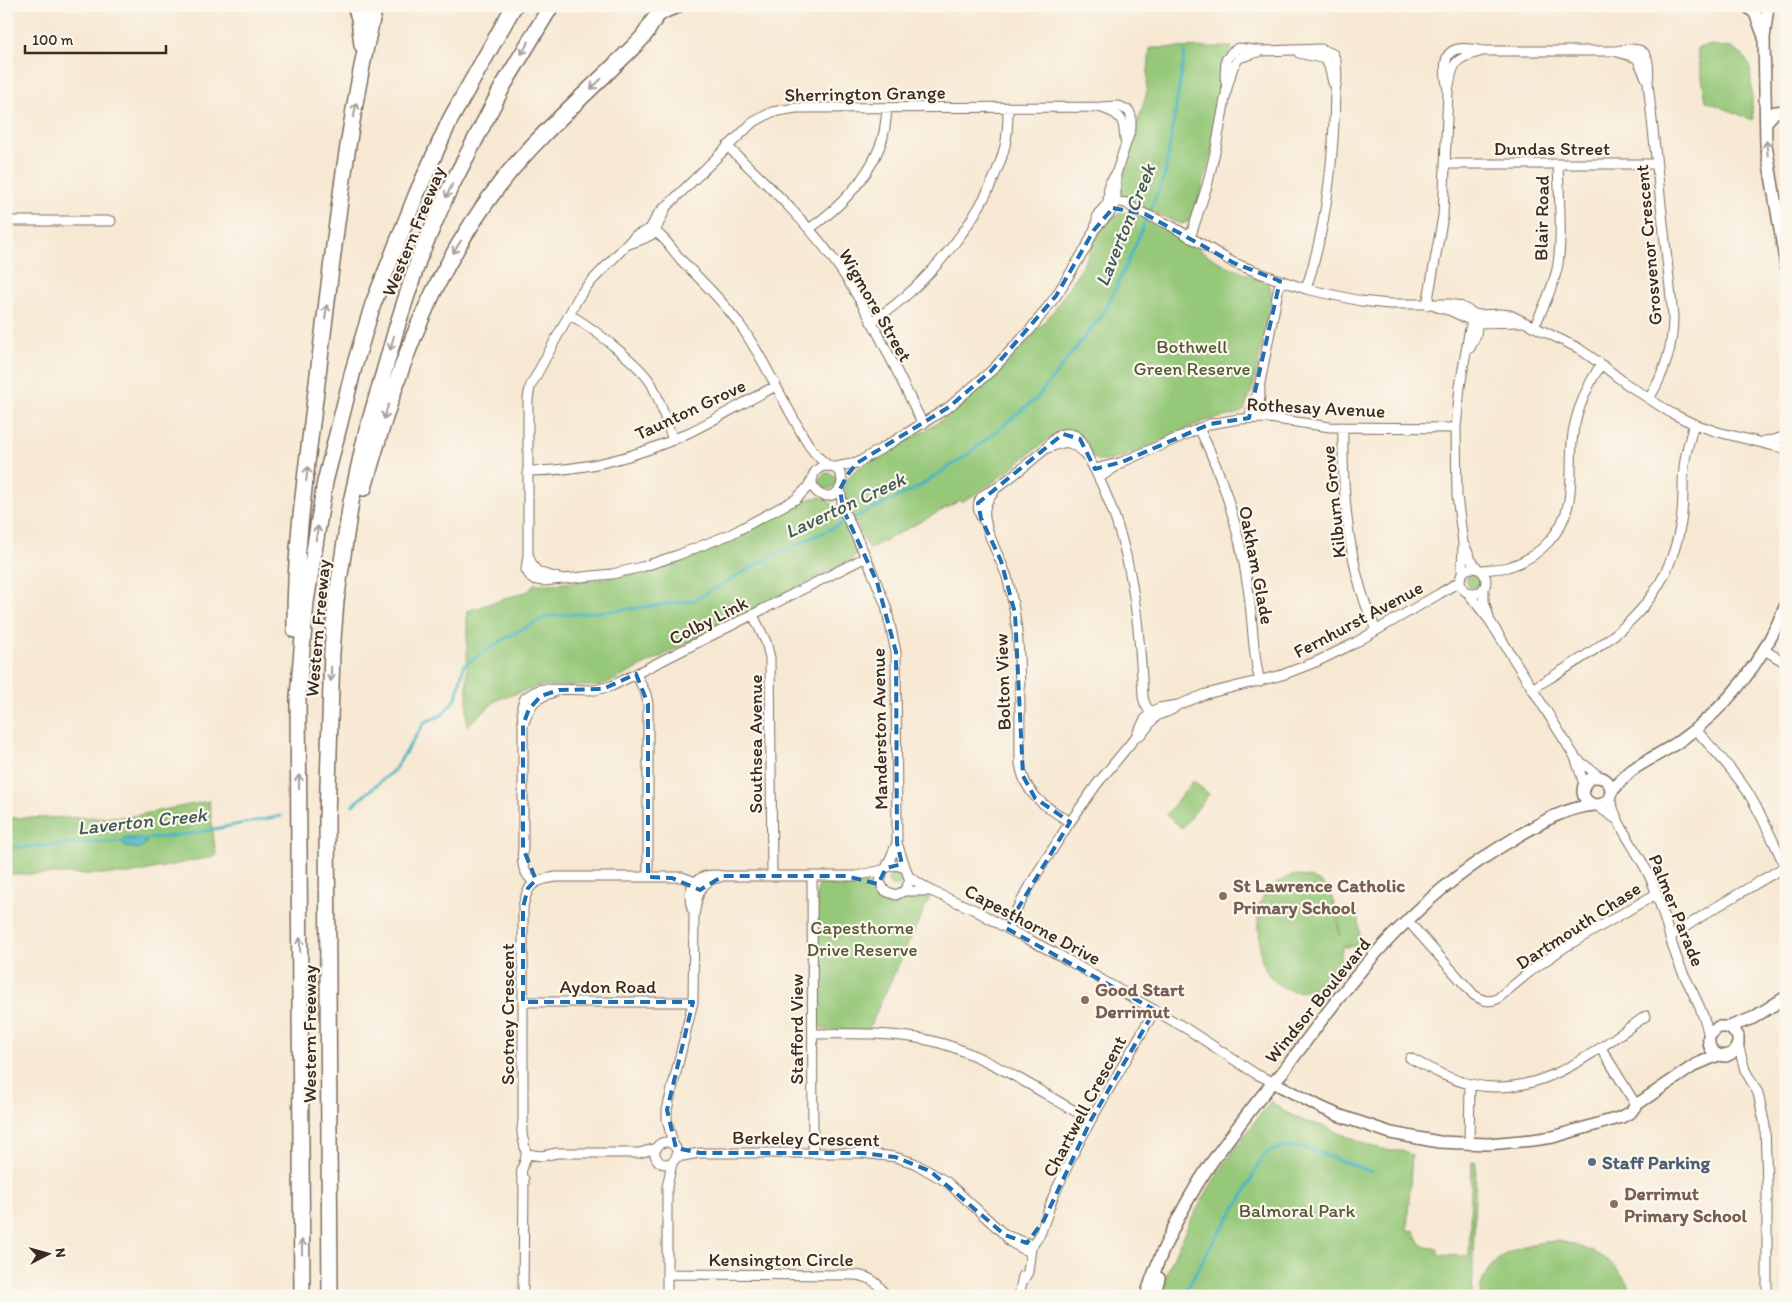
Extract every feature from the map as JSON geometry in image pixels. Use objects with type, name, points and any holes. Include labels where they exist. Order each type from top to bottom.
[{"type":"highway","points":[[355,6],[361,30],[361,76]]},
{"type":"highway","points":[[298,696],[295,679],[294,600],[299,541],[330,274],[349,143],[375,6]]},
{"type":"highway","name":"Western Freeway","points":[[302,1296],[298,696],[306,602],[325,482],[354,367],[373,304],[417,193],[450,120],[514,6]]},
{"type":"highway","name":"Western Freeway","points":[[330,1296],[327,819],[332,652],[336,601],[350,511],[366,434],[419,258],[447,194],[498,94],[551,6]]},
{"type":"highway","points":[[332,652],[356,514],[372,457],[408,348],[422,314],[448,262],[475,218],[500,184],[564,115],[646,33],[652,22],[656,6]]},
{"type":"highway","points":[[652,22],[662,12],[676,6]]},
{"type":"street","points":[[1746,6],[1755,13],[1764,38]]},
{"type":"street","points":[[1768,6],[1764,38],[1766,145],[1786,266]]},
{"type":"street","points":[[1190,238],[1209,177],[1227,88],[1235,62],[1244,56],[1262,51],[1290,51],[1325,59],[1330,66],[1335,91],[1330,170],[1319,240],[1306,289]]},
{"type":"street","name":"Grosvenor Crescent","points":[[1427,305],[1443,216],[1448,91],[1457,61],[1466,55],[1483,51],[1616,51],[1637,58],[1648,82],[1672,301],[1673,328],[1665,368],[1649,399]]},
{"type":"street","name":"Sherrington Grange","points":[[796,499],[719,539],[660,561],[612,574],[561,579],[535,576],[535,571],[528,555],[528,399],[530,387],[586,286],[635,236],[653,232],[657,214],[727,146],[752,123],[766,114],[796,108],[1100,107],[1125,114],[1125,142],[1116,174],[1109,184],[1112,204]]},
{"type":"street","points":[[809,229],[844,199],[870,166],[882,141],[887,108]]},
{"type":"street","points":[[871,322],[887,312],[920,283],[946,254],[967,225],[984,196],[1000,158],[1006,136],[1008,108]]},
{"type":"street","points":[[1767,121],[1775,112],[1786,111]]},
{"type":"street","name":"Wigmore Street","points":[[727,146],[809,229],[843,273],[871,322],[923,424]]},
{"type":"street","name":"Dundas Street","points":[[1446,164],[1657,164]]},
{"type":"street","name":"Blair Road","points":[[1534,327],[1551,289],[1557,268],[1559,244],[1558,165]]},
{"type":"street","points":[[796,499],[807,488],[821,467],[856,463],[949,407],[991,371],[1030,330],[1056,296],[1086,248],[1094,230],[1098,214],[1112,204],[1126,203],[1136,210],[1168,224],[1234,263],[1306,289],[1361,301],[1427,305],[1476,319],[1506,314],[1566,342],[1671,413],[1694,424],[1786,450]]},
{"type":"street","points":[[6,220],[111,220]]},
{"type":"street","points":[[653,232],[658,242],[670,249],[737,321],[812,451],[841,474],[841,486]]},
{"type":"street","points":[[1249,418],[1260,383],[1280,281]]},
{"type":"street","points":[[570,315],[587,325],[646,376],[656,393],[673,440]]},
{"type":"street","points":[[1476,319],[1476,335],[1466,358],[1460,387],[1456,428],[1457,496],[1464,543],[1460,577],[1462,589],[1490,621],[1576,757],[1587,768],[1609,783],[1611,794]]},
{"type":"street","points":[[1460,577],[1467,569],[1506,567],[1527,559],[1538,552],[1552,538],[1563,521],[1569,500],[1570,456],[1574,427],[1583,398],[1601,364]]},
{"type":"street","points":[[1259,418],[1260,383]]},
{"type":"street","name":"Taunton Grove","points":[[528,470],[561,470],[602,463],[673,440],[776,386]]},
{"type":"street","name":"Rothesay Avenue","points":[[1095,469],[1122,462],[1199,428],[1220,422],[1249,418],[1343,427],[1456,428]]},
{"type":"street","points":[[1532,688],[1620,632],[1637,615],[1653,594],[1667,569],[1676,546],[1681,520],[1684,467],[1694,424]]},
{"type":"street","name":"Kilburn Grove","points":[[1343,427],[1343,474],[1351,540],[1365,601],[1376,630]]},
{"type":"street","name":"Oakham Glade","points":[[1199,428],[1222,483],[1239,540],[1248,587],[1255,658],[1260,682]]},
{"type":"street","points":[[1756,442],[1774,440],[1786,436]]},
{"type":"street","name":"Bolton View","points":[[1070,822],[1036,798],[1027,787],[1022,776],[1020,763],[1020,664],[1015,613],[1007,577],[986,523],[986,504],[996,489],[1045,450],[1060,443],[1074,440],[1095,469]]},
{"type":"street","points":[[812,451],[814,487],[823,495]]},
{"type":"street","name":"Rothesay Avenue","points":[[1099,478],[1122,462]]},
{"type":"street","points":[[796,499],[832,495],[841,486],[856,463]]},
{"type":"street","points":[[1006,928],[1038,872],[1070,822],[1097,784],[1135,738],[1146,730],[1155,714],[1145,704],[1142,687],[1139,629],[1132,581],[1115,518],[1095,469]]},
{"type":"street","name":"Manderston Avenue","points":[[841,486],[843,509],[866,557],[886,606],[896,652],[897,843],[904,868]]},
{"type":"street","name":"Manderston Avenue","points":[[823,495],[843,509]]},
{"type":"street","points":[[1464,543],[1472,561],[1486,577],[1484,601],[1490,621]]},
{"type":"street","name":"Colby Link","points":[[532,879],[523,848],[522,706],[529,695],[542,689],[603,689],[612,686],[866,557]]},
{"type":"street","points":[[1467,593],[1475,594],[1506,567]]},
{"type":"street","name":"Fernhurst Avenue","points":[[1155,714],[1206,694],[1260,682],[1318,661],[1439,594],[1460,577]]},
{"type":"street","name":"Fernhurst Avenue","points":[[1439,594],[1467,593]]},
{"type":"street","points":[[1583,786],[1590,778],[1632,770],[1666,750],[1695,729],[1733,693],[1764,650],[1786,605]]},
{"type":"street","name":"Southsea Avenue","points":[[754,615],[766,642],[770,658],[772,876]]},
{"type":"street","points":[[1764,650],[1786,663]]},
{"type":"street","points":[[636,674],[646,694],[648,704],[648,877]]},
{"type":"street","points":[[1670,937],[1786,866],[1761,814],[1746,789],[1727,764],[1695,729]]},
{"type":"street","points":[[1576,757],[1583,786],[1582,792],[1586,800],[1595,805],[1605,803],[1632,770]]},
{"type":"street","name":"Windsor Boulevard","points":[[1561,812],[1583,786]]},
{"type":"street","name":"Palmer Parade","points":[[1611,794],[1616,819],[1649,876],[1680,965],[1704,1015],[1709,1038]]},
{"type":"street","name":"Windsor Boulevard","points":[[1146,1296],[1155,1270],[1180,1216],[1206,1171],[1273,1082],[1370,961],[1407,920],[1478,862],[1521,834],[1561,812],[1595,805]]},
{"type":"street","name":"Palmer Parade","points":[[1595,805],[1616,819]]},
{"type":"street","points":[[882,886],[880,878],[897,843]]},
{"type":"street","points":[[532,879],[541,874],[556,877],[672,878],[696,886],[723,876],[856,876],[895,865],[904,868],[910,877],[909,885],[904,892],[896,895],[888,892],[882,886],[856,876]]},
{"type":"street","name":"Stafford View","points":[[812,876],[813,1153]]},
{"type":"street","name":"Capesthorne Drive","points":[[910,877],[931,891],[975,910],[1057,954],[1155,1010],[1256,1074],[1273,1082]]},
{"type":"street","name":"Scotney Crescent","points":[[523,1296],[523,1183],[521,1172],[529,1154],[521,1137],[523,1121],[523,906],[532,879]]},
{"type":"street","points":[[667,1187],[660,1162],[655,1154],[667,1119],[668,1103],[693,1002],[696,886]]},
{"type":"street","name":"Capesthorne Drive","points":[[904,892],[931,891]]},
{"type":"street","name":"Dartmouth Chase","points":[[1407,920],[1474,994],[1485,1001],[1492,1001],[1566,947],[1656,894]]},
{"type":"street","points":[[1695,1065],[1705,1051],[1714,1029],[1728,1027],[1753,1018],[1786,997]]},
{"type":"street","name":"Aydon Road","points":[[523,1002],[693,1002]]},
{"type":"street","name":"Chartwell Crescent","points":[[1019,1296],[1023,1281],[1028,1272],[1028,1247],[1044,1220],[1072,1156],[1091,1120],[1155,1010]]},
{"type":"street","points":[[1704,1015],[1736,1032],[1745,1070],[1758,1093],[1765,1126],[1767,1296]]},
{"type":"street","points":[[1410,1058],[1435,1072],[1470,1084],[1506,1086],[1542,1079],[1565,1070],[1601,1048],[1646,1016]]},
{"type":"street","points":[[1273,1082],[1320,1107],[1363,1124],[1417,1139],[1468,1144],[1515,1143],[1567,1133],[1622,1117],[1631,1112],[1636,1105],[1695,1065],[1720,1055],[1726,1056],[1734,1052],[1753,1018]]},
{"type":"street","points":[[813,1034],[901,1036],[925,1039],[951,1046],[995,1066],[1091,1120]]},
{"type":"street","points":[[1709,1038],[1711,1049],[1732,1060],[1745,1070]]},
{"type":"street","points":[[1601,1048],[1636,1105]]},
{"type":"street","points":[[1468,1144],[1470,1084]]},
{"type":"street","points":[[667,1119],[675,1153],[667,1187],[667,1296]]},
{"type":"street","points":[[529,1154],[543,1151],[557,1153],[639,1153],[666,1142],[675,1153]]},
{"type":"street","points":[[639,1153],[660,1162]]},
{"type":"street","points":[[660,1162],[675,1153]]},
{"type":"street","name":"Berkeley Crescent","points":[[675,1153],[878,1154],[914,1163],[947,1182],[1006,1235],[1028,1247]]},
{"type":"street","name":"Windsor Boulevard","points":[[1154,1296],[1170,1238]]},
{"type":"street","name":"Kensington Circle","points":[[667,1274],[855,1274],[866,1276],[874,1281],[881,1287],[885,1296]]},
{"type":"highlighted area","points":[[1113,208],[1145,214],[1234,263],[1280,281],[1249,418],[1210,424],[1122,462],[1095,469],[1080,439],[1063,434],[978,503],[981,518],[1001,561],[1015,613],[1023,776],[1035,798],[1070,822],[1006,928],[1155,1010],[1091,1120],[1044,1220],[1027,1243],[1005,1235],[930,1171],[895,1157],[862,1153],[700,1153],[676,1148],[667,1110],[693,1002],[523,1002],[523,907],[528,888],[536,880],[523,848],[523,725],[529,709],[541,696],[559,690],[603,689],[636,674],[648,704],[648,877],[672,878],[700,890],[723,876],[846,876],[878,884],[886,868],[902,864],[897,843],[896,652],[877,582],[843,509],[840,489],[848,474],[857,463],[949,407],[991,371],[1056,296],[1094,230]]},
{"type":"green space","points":[[1711,45],[1731,48],[1742,55],[1750,65],[1753,120],[1706,101],[1697,48]]},
{"type":"green space","points":[[1232,47],[1222,79],[1221,100],[1208,170],[1191,221],[1180,224],[1124,199],[1120,194],[1119,182],[1146,96],[1150,48]]},
{"type":"green space","name":"Bothwell Green Reserve","points":[[1121,213],[1145,218],[1157,224],[1214,259],[1267,283],[1271,289],[1254,384],[1244,410],[1235,415],[1208,420],[1137,452],[1111,460],[1102,461],[1096,459],[1076,431],[1069,429],[1060,431],[975,494],[869,549],[846,501],[845,487],[852,473],[933,426],[971,398],[998,374],[1055,309],[1084,263],[1101,228],[1112,217]]},
{"type":"green space","points":[[828,473],[836,481],[828,489],[820,481]]},
{"type":"green space","points":[[820,497],[832,504],[846,525],[855,547],[856,553],[852,559],[615,680],[599,686],[540,686],[497,700],[467,726],[467,611],[529,591],[534,584],[582,582],[629,574],[675,561],[720,544],[805,500]]},
{"type":"green space","points":[[1473,574],[1478,576],[1480,581],[1478,586],[1473,588],[1468,586],[1466,581],[1468,576]]},
{"type":"green space","points":[[1193,781],[1209,794],[1182,828],[1166,815]]},
{"type":"green space","points":[[209,801],[216,856],[129,874],[6,874],[6,818],[128,817]]},
{"type":"green space","points":[[895,873],[900,875],[902,880],[900,885],[895,887],[890,885],[888,880],[890,875]]},
{"type":"green space","points":[[1291,876],[1316,880],[1324,885],[1330,893],[1333,902],[1340,936],[1339,913],[1358,912],[1360,946],[1342,947],[1341,959],[1335,974],[1322,986],[1302,992],[1284,988],[1276,982],[1269,975],[1261,956],[1258,915],[1260,904],[1270,889],[1280,881]]},
{"type":"green space","name":"Capesthorne Drive Reserve","points":[[826,882],[862,882],[873,886],[886,897],[892,899],[913,895],[930,897],[868,1030],[826,1030],[818,1025],[816,1019],[817,892],[819,885]]},
{"type":"green space","name":"Balmoral Park","points":[[1271,1101],[1283,1111],[1306,1122],[1320,1125],[1367,1145],[1390,1151],[1402,1151],[1412,1155],[1407,1230],[1415,1231],[1423,1245],[1429,1248],[1438,1248],[1438,1255],[1469,1256],[1472,1162],[1476,1162],[1472,1296],[1159,1296],[1180,1242],[1206,1193],[1236,1147]]},
{"type":"green space","points":[[1558,1241],[1593,1252],[1613,1265],[1628,1284],[1632,1296],[1480,1296],[1482,1282],[1488,1270],[1496,1261],[1518,1248],[1531,1244]]},
{"type":"water","points":[[124,838],[140,838],[147,843],[139,849],[124,847],[122,841]]},
{"type":"waterway","name":"Laverton Creek","points":[[353,805],[394,770],[425,722],[442,715],[456,698],[464,665],[509,636],[548,616],[612,611],[692,601],[763,561],[917,488],[967,455],[1037,398],[1105,311],[1135,246],[1165,174],[1185,51]]},
{"type":"waterway","name":"Laverton Creek","points":[[138,840],[189,834],[281,816]]},
{"type":"waterway","name":"Laverton Creek","points":[[6,849],[125,841]]},
{"type":"waterway","points":[[1183,1296],[1213,1242],[1245,1193],[1261,1159],[1267,1153],[1282,1147],[1302,1147],[1372,1172]]},
{"type":"place","name":"St Lawrence Catholic Primary School","points":[[1223,896]]},
{"type":"place","name":"Good Start Derrimut","points":[[1085,1000]]},
{"type":"place","name":"Staff Parking","points":[[1592,1162]]},
{"type":"place","name":"Derrimut Primary School","points":[[1614,1204]]}]
